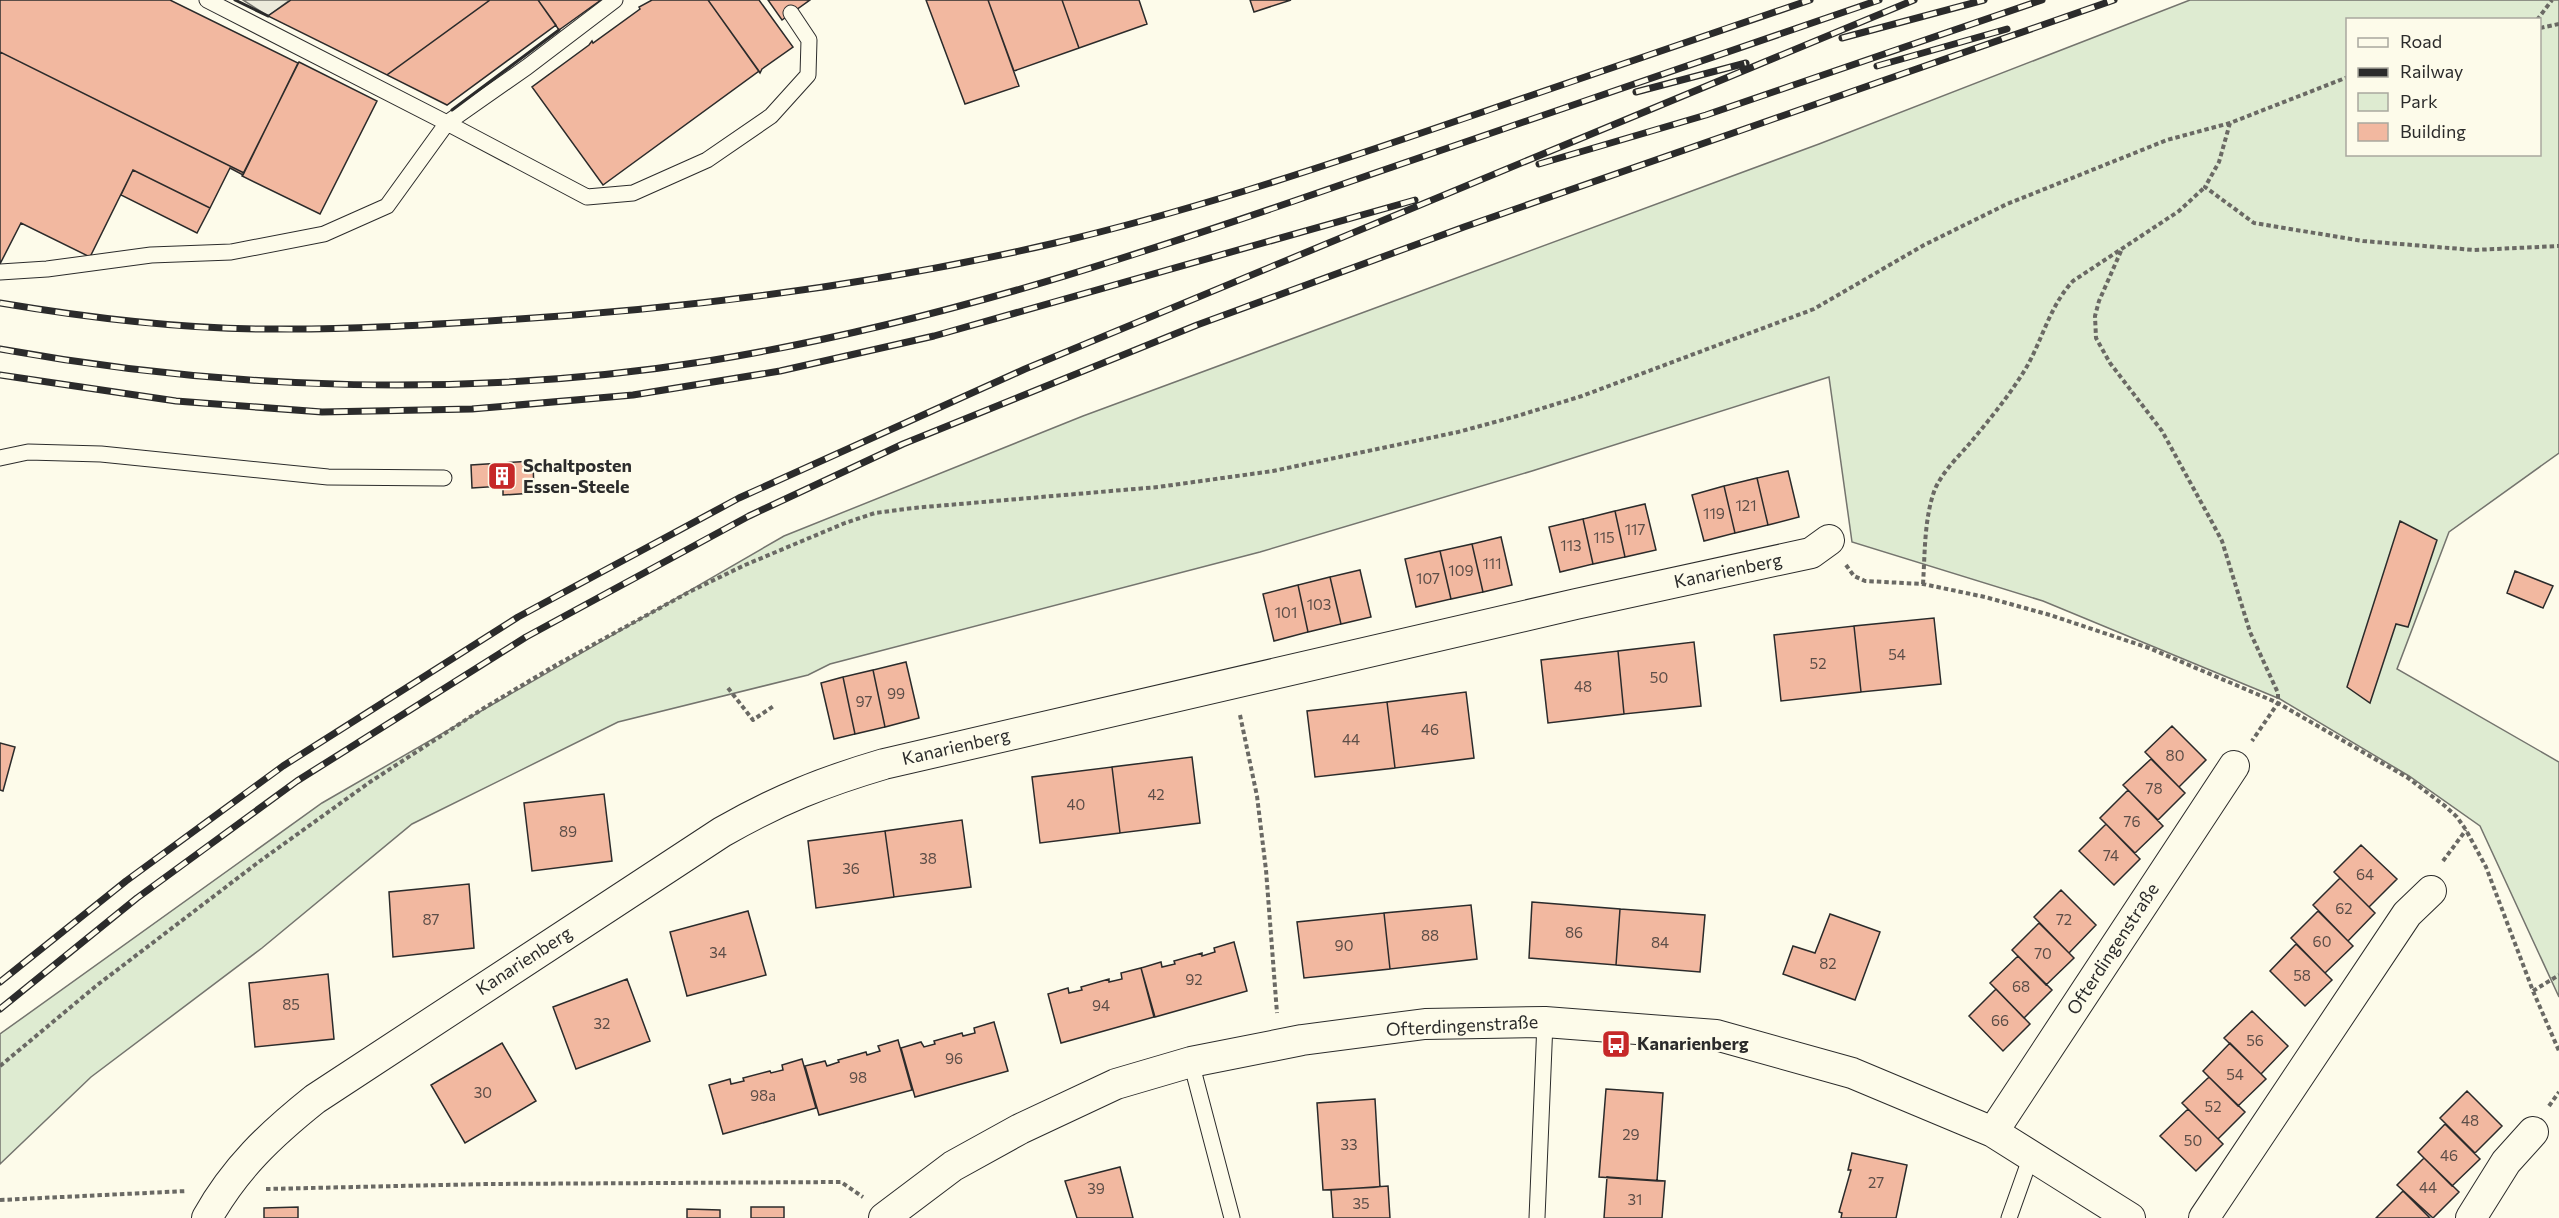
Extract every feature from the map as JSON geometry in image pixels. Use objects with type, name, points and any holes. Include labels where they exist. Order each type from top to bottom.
[{"type":"street","name":"Kanarienberg","points":[[207,1218],[223,1189],[259,1148],[315,1099],[702,844],[768,805],[827,781],[884,764],[1576,604],[1811,553],[1829,540]]},
{"type":"street","name":"Ofterdingenstraße","points":[[1993,1132],[2234,766]]},
{"type":"street","points":[[2204,1218],[2407,914],[2431,891]]},
{"type":"street","name":"Ofterdingenstraße","points":[[886,1216],[953,1166],[1020,1130],[1116,1084],[1191,1062],[1278,1044],[1425,1024],[1545,1022],[1716,1035],[1852,1073],[1993,1132],[2130,1218]]},
{"type":"street","points":[[2471,1218],[2506,1162],[2533,1132]]},
{"type":"lane","points":[[207,0],[587,197],[633,193],[707,160],[771,116],[808,75],[809,40],[791,13]]},
{"type":"lane","points":[[0,272],[47,269],[151,255],[231,252],[324,234],[387,206],[447,123],[527,67],[615,0]]},
{"type":"lane","points":[[0,458],[28,452],[101,454],[328,477],[444,478]]},
{"type":"lane","points":[[1537,1218],[1545,1022]]},
{"type":"lane","points":[[1191,1062],[1232,1218]]},
{"type":"lane","points":[[2010,1218],[2031,1156]]},
{"type":"path","points":[[2538,18],[2552,0]]},
{"type":"path","points":[[2541,28],[2559,24]]},
{"type":"path","points":[[0,1066],[96,986],[260,861],[370,782],[484,708],[556,665],[689,592],[845,523],[875,513],[913,508],[1158,487],[1273,471],[1458,432],[1517,416],[1582,396],[1814,309],[1924,245],[2007,204],[2167,140],[2230,123],[2346,78]]},
{"type":"path","points":[[1923,584],[1930,509],[1935,489],[2023,374],[2049,315],[2062,293],[2073,281],[2179,211],[2205,187],[2219,162],[2230,123]]},
{"type":"path","points":[[2205,187],[2254,223],[2363,241],[2474,250],[2559,246]]},
{"type":"path","points":[[2121,250],[2099,302],[2094,327],[2096,338],[2110,363],[2162,431],[2213,524],[2222,542],[2250,632],[2278,693],[2278,703],[2234,766]]},
{"type":"path","points":[[1234,683],[1257,796],[1264,848],[1275,965],[1278,1044]]},
{"type":"path","points":[[728,688],[753,720],[775,705]]},
{"type":"path","points":[[2533,991],[2559,975]]},
{"type":"path","points":[[0,1200],[223,1189],[841,1182],[886,1216]]},
{"type":"green space","points":[[2190,0],[2559,0],[2559,453],[2449,532],[2397,669],[2559,762],[2559,997],[2480,826],[2409,776],[2280,699],[2043,601],[1852,542],[1829,377],[1532,471],[1260,552],[830,664],[808,675],[618,722],[412,824],[262,948],[91,1077],[0,1164],[0,1034],[322,803],[784,536],[1083,416],[1819,144]]},
{"type":"shaded area","points":[[243,0],[290,0],[268,16]]},
{"type":"building","points":[[0,0],[170,0],[298,63],[244,173],[0,52]]},
{"type":"building","points":[[291,0],[490,0],[387,75],[268,16]]},
{"type":"building","points":[[490,0],[538,0],[556,25],[447,105],[387,75]]},
{"type":"building","points":[[538,0],[601,0],[559,30]]},
{"type":"building","points":[[652,0],[708,0],[759,71],[603,185],[532,87],[592,41],[593,43],[640,9],[639,7]]},
{"type":"building","points":[[708,0],[759,0],[793,47],[762,69],[760,73]]},
{"type":"building","points":[[768,0],[810,0],[782,20]]},
{"type":"building","points":[[926,0],[988,0],[1019,86],[965,104]]},
{"type":"building","points":[[988,0],[1062,0],[1079,48],[1014,71]]},
{"type":"building","points":[[1062,0],[1139,0],[1147,24],[1079,48]]},
{"type":"building","points":[[1250,0],[1291,0],[1254,12]]},
{"type":"building","points":[[0,52],[244,173],[243,175],[230,168],[210,208],[133,170],[90,257],[21,223],[0,264]]},
{"type":"building","points":[[299,62],[377,101],[320,214],[242,176]]},
{"type":"building","points":[[133,170],[210,208],[197,233],[121,195]]},
{"type":"building","name":"Schaltposten Essen-Steele","points":[[533,461],[534,493],[503,495],[503,486],[472,488],[471,465]]},
{"type":"building","points":[[1788,471],[1799,517],[1768,525],[1757,478]]},
{"type":"building","points":[[1757,478],[1768,525],[1735,533],[1724,486]]},
{"type":"building","points":[[1724,486],[1735,533],[1704,541],[1692,495]]},
{"type":"building","points":[[1645,504],[1656,550],[1625,557],[1615,511]]},
{"type":"building","points":[[1615,511],[1625,557],[1593,564],[1583,519]]},
{"type":"building","points":[[1583,519],[1593,564],[1560,572],[1549,527]]},
{"type":"building","points":[[2400,521],[2437,540],[2408,627],[2396,624],[2370,703],[2347,687]]},
{"type":"building","points":[[1501,537],[1512,585],[1483,592],[1472,544]]},
{"type":"building","points":[[1472,544],[1483,592],[1451,599],[1440,551]]},
{"type":"building","points":[[1440,551],[1451,599],[1416,607],[1405,559]]},
{"type":"building","points":[[1360,570],[1371,617],[1341,624],[1330,577]]},
{"type":"building","points":[[2515,571],[2553,586],[2543,608],[2507,593]]},
{"type":"building","points":[[1330,577],[1341,624],[1308,632],[1298,585]]},
{"type":"building","points":[[1298,585],[1308,632],[1274,641],[1263,594]]},
{"type":"building","points":[[1934,618],[1941,684],[1861,692],[1854,626]]},
{"type":"building","points":[[1854,626],[1861,692],[1781,701],[1774,635]]},
{"type":"building","points":[[1694,642],[1701,706],[1624,714],[1618,651]]},
{"type":"building","points":[[1618,651],[1624,714],[1548,723],[1541,660]]},
{"type":"building","points":[[906,662],[919,718],[885,727],[873,670]]},
{"type":"building","points":[[873,670],[885,727],[855,734],[843,677]]},
{"type":"building","points":[[843,677],[855,734],[834,739],[821,683]]},
{"type":"building","points":[[1466,692],[1474,758],[1395,768],[1387,702]]},
{"type":"building","points":[[1387,702],[1395,768],[1315,777],[1307,711]]},
{"type":"building","points":[[2172,726],[2206,760],[2179,787],[2145,752]]},
{"type":"building","points":[[0,743],[15,747],[3,791],[0,790]]},
{"type":"building","points":[[1192,757],[1200,823],[1120,833],[1112,767]]},
{"type":"building","points":[[2151,759],[2185,793],[2158,820],[2123,785]]},
{"type":"building","points":[[1112,767],[1120,833],[1040,843],[1032,777]]},
{"type":"building","points":[[2128,790],[2163,826],[2135,853],[2100,818]]},
{"type":"building","points":[[604,794],[612,861],[532,871],[524,803]]},
{"type":"building","points":[[962,820],[971,887],[894,897],[885,831]]},
{"type":"building","points":[[2106,824],[2140,859],[2114,885],[2079,851]]},
{"type":"building","points":[[885,831],[894,897],[816,908],[808,841]]},
{"type":"building","points":[[2361,845],[2397,879],[2369,907],[2334,872]]},
{"type":"building","points":[[2340,878],[2375,913],[2348,941],[2313,905]]},
{"type":"building","points":[[469,884],[474,948],[393,957],[389,892]]},
{"type":"building","points":[[2061,890],[2096,925],[2069,953],[2034,917]]},
{"type":"building","points":[[1532,902],[1620,909],[1616,965],[1529,958]]},
{"type":"building","points":[[1471,905],[1477,959],[1390,969],[1384,913]]},
{"type":"building","points":[[1620,909],[1705,915],[1700,972],[1616,965]]},
{"type":"building","points":[[748,911],[766,975],[687,996],[670,932]]},
{"type":"building","points":[[2318,911],[2353,946],[2325,973],[2291,938]]},
{"type":"building","points":[[1384,913],[1390,969],[1304,978],[1297,922]]},
{"type":"building","points":[[1830,914],[1880,932],[1855,1000],[1783,974],[1793,946],[1815,953]]},
{"type":"building","points":[[2039,923],[2074,958],[2046,985],[2012,950]]},
{"type":"building","points":[[1234,942],[1247,991],[1155,1017],[1141,968],[1161,962],[1162,967],[1175,964],[1174,961],[1202,953],[1202,956],[1215,952],[1214,948]]},
{"type":"building","points":[[2296,944],[2332,980],[2305,1006],[2270,971]]},
{"type":"building","points":[[2018,956],[2052,990],[2024,1018],[1990,983]]},
{"type":"building","points":[[1141,968],[1154,1017],[1061,1043],[1048,994],[1068,988],[1069,993],[1109,979],[1109,982],[1122,979],[1121,973]]},
{"type":"building","points":[[328,974],[334,1039],[255,1047],[249,983]]},
{"type":"building","points":[[627,979],[650,1041],[576,1069],[553,1007]]},
{"type":"building","points":[[1996,989],[2030,1024],[2003,1051],[1969,1016]]},
{"type":"building","points":[[2252,1011],[2288,1046],[2261,1074],[2224,1038]]},
{"type":"building","points":[[994,1022],[1008,1071],[915,1097],[901,1048],[921,1042],[924,1047],[935,1044],[934,1041],[962,1033],[963,1036],[975,1033],[974,1028]]},
{"type":"building","points":[[898,1040],[912,1090],[819,1115],[805,1066],[825,1061],[827,1066],[839,1062],[838,1060],[866,1052],[867,1055],[880,1051],[878,1046]]},
{"type":"building","points":[[502,1043],[536,1101],[465,1143],[431,1085]]},
{"type":"building","points":[[2230,1043],[2266,1079],[2238,1106],[2203,1071]]},
{"type":"building","points":[[802,1059],[816,1108],[723,1134],[709,1085],[730,1079],[731,1084],[744,1081],[743,1078],[783,1070],[782,1065]]},
{"type":"building","points":[[2209,1077],[2245,1112],[2218,1139],[2182,1103]]},
{"type":"building","points":[[1606,1089],[1663,1093],[1657,1181],[1599,1177]]},
{"type":"building","points":[[2467,1091],[2502,1126],[2475,1153],[2440,1118]]},
{"type":"building","points":[[1375,1099],[1380,1187],[1323,1190],[1317,1103]]},
{"type":"building","points":[[2188,1109],[2223,1144],[2196,1171],[2160,1136]]},
{"type":"building","points":[[2445,1124],[2480,1159],[2452,1186],[2418,1152]]},
{"type":"building","points":[[1852,1153],[1907,1165],[1896,1218],[1841,1218],[1842,1213],[1839,1212],[1851,1170],[1848,1170]]},
{"type":"building","points":[[2424,1158],[2459,1192],[2433,1218],[2397,1185]]},
{"type":"building","points":[[1120,1167],[1133,1218],[1077,1218],[1065,1181]]},
{"type":"building","points":[[1607,1177],[1665,1181],[1662,1218],[1604,1218]]},
{"type":"building","points":[[1388,1186],[1390,1218],[1333,1218],[1331,1190]]},
{"type":"building","points":[[2403,1191],[2430,1218],[2376,1218]]},
{"type":"building","points":[[298,1207],[298,1218],[264,1218],[264,1208]]},
{"type":"building","points":[[751,1207],[784,1207],[784,1218],[751,1218]]},
{"type":"building","points":[[687,1209],[720,1210],[720,1218],[687,1218]]},
{"type":"railway","points":[[0,303],[100,318],[168,325],[327,329],[473,322],[641,309],[850,283],[1055,243],[1197,205],[1384,146],[1810,0]]},
{"type":"railway","points":[[0,349],[176,374],[354,385],[443,385],[532,381],[620,373],[708,361],[878,327],[961,306],[1126,257],[1879,0]]},
{"type":"railway","points":[[0,982],[126,881],[283,766],[518,617],[739,498],[1025,369],[1914,0]]},
{"type":"railway","points":[[1842,38],[1984,0]]},
{"type":"railway","points":[[1539,164],[1706,115],[2042,0]]},
{"type":"railway","points":[[0,1009],[137,898],[297,781],[526,637],[749,516],[903,444],[1197,325],[1464,227],[2114,0]]},
{"type":"railway","points":[[1877,66],[2007,29]]},
{"type":"railway","points":[[1636,92],[1746,63]]},
{"type":"railway","points":[[0,375],[176,401],[322,412],[472,409],[633,395],[780,371],[934,336],[1415,200]]},
{"type":"wall","points":[[235,0],[268,16]]},
{"type":"wall","points":[[452,110],[559,30]]},
{"type":"place","name":"Schaltposten Essen-Steele","points":[[502,476]]},
{"type":"place","name":"Kanarienberg","points":[[1616,1044]]}]
